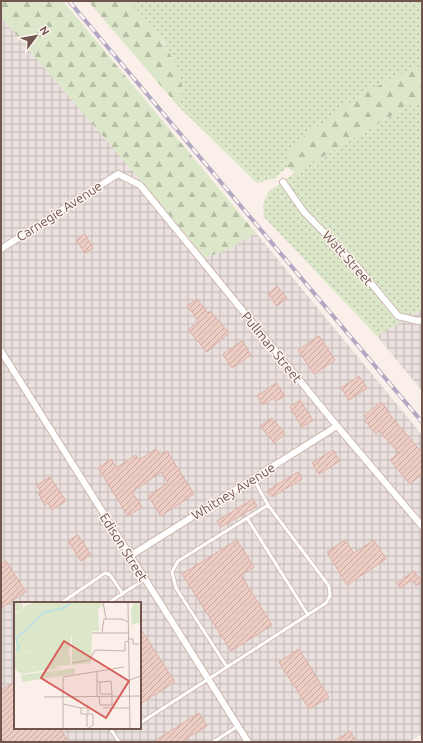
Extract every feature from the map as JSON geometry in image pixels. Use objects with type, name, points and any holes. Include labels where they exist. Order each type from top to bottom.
[{"type":"street","name":"Carnegie Avenue","points":[[1,249],[118,174]]},
{"type":"street","name":"Pullman Street","points":[[118,174],[140,184],[337,426],[422,526]]},
{"type":"street","name":"Watt Street","points":[[283,182],[304,212],[356,265],[398,316],[418,321],[422,320]]},
{"type":"street","name":"Edison Street","points":[[1,351],[248,742]]},
{"type":"street","name":"Whitney Avenue","points":[[130,556],[337,426]]},
{"type":"lane","points":[[141,722],[326,603],[330,596],[328,586],[268,505],[253,478]]},
{"type":"lane","points":[[227,667],[176,588],[172,572],[178,561],[268,505]]},
{"type":"lane","points":[[248,518],[308,615]]},
{"type":"lane","points":[[63,602],[105,574],[110,575],[123,594]]},
{"type":"lane","points":[[110,602],[145,579]]},
{"type":"lane","points":[[213,742],[238,726]]},
{"type":"lane","points":[[111,729],[119,742]]},
{"type":"shaded area","points":[[1,17],[126,163],[204,258],[229,249],[256,233],[422,435],[422,734],[409,742],[1,742]]},
{"type":"shaded area","points":[[422,309],[422,391],[377,336]]},
{"type":"green space","points":[[1,1],[63,1],[256,233],[229,249],[205,258],[1,17]]},
{"type":"green space","points":[[88,1],[130,1],[162,42],[176,65],[182,90],[178,106]]},
{"type":"green space","points":[[130,1],[422,1],[422,65],[365,92],[289,153],[287,167],[275,178],[257,183],[178,106],[182,88],[165,44]]},
{"type":"green space","points":[[422,65],[422,98],[295,173],[287,167],[289,153],[299,140],[365,92]]},
{"type":"green space","points":[[422,98],[422,309],[377,336],[264,217],[263,205],[268,192],[295,173]]},
{"type":"building","points":[[85,234],[93,248],[85,253],[76,240]]},
{"type":"building","points":[[277,286],[287,298],[277,306],[268,294]]},
{"type":"building","points":[[197,299],[208,313],[210,311],[229,333],[207,352],[188,330],[199,321],[187,306]]},
{"type":"building","points":[[319,336],[335,360],[314,374],[298,350]]},
{"type":"building","points":[[242,341],[251,355],[232,368],[223,354]]},
{"type":"building","points":[[359,376],[367,388],[349,400],[341,388]]},
{"type":"building","points":[[276,383],[285,396],[276,401],[274,398],[263,405],[257,396]]},
{"type":"building","points":[[300,400],[313,420],[302,427],[290,407]]},
{"type":"building","points":[[381,402],[422,453],[422,474],[410,484],[390,460],[399,453],[379,431],[376,434],[365,421],[367,419],[364,416]]},
{"type":"building","points":[[272,418],[285,434],[274,443],[260,426]]},
{"type":"building","points":[[156,449],[160,455],[167,451],[194,494],[161,516],[148,496],[168,483],[161,472],[132,492],[142,507],[128,516],[98,468],[111,459],[116,468],[136,455],[139,460]]},
{"type":"building","points":[[333,450],[340,461],[319,474],[312,463]]},
{"type":"building","points":[[298,472],[302,479],[272,497],[268,490]]},
{"type":"building","points":[[50,477],[66,501],[52,510],[48,503],[45,505],[38,493],[41,492],[37,485]]},
{"type":"building","points":[[253,499],[257,506],[221,527],[217,521]]},
{"type":"building","points":[[78,535],[91,555],[81,561],[68,541]]},
{"type":"building","points":[[237,540],[254,567],[241,575],[272,625],[231,651],[182,574]]},
{"type":"building","points":[[345,540],[354,553],[374,540],[386,559],[347,585],[327,552]]},
{"type":"building","points":[[6,561],[26,592],[1,608],[1,564]]},
{"type":"building","points":[[414,571],[422,582],[416,586],[412,580],[400,588],[397,583]]},
{"type":"building","points":[[141,630],[175,682],[141,703]]},
{"type":"building","points":[[299,649],[329,697],[309,709],[279,662]]},
{"type":"building","points":[[14,683],[14,729],[61,729],[69,742],[4,742],[1,737],[1,690]]},
{"type":"building","points":[[199,713],[207,726],[181,742],[153,742]]},
{"type":"building","points":[[350,731],[357,742],[333,742]]},
{"type":"railway","points":[[69,1],[422,422]]}]
